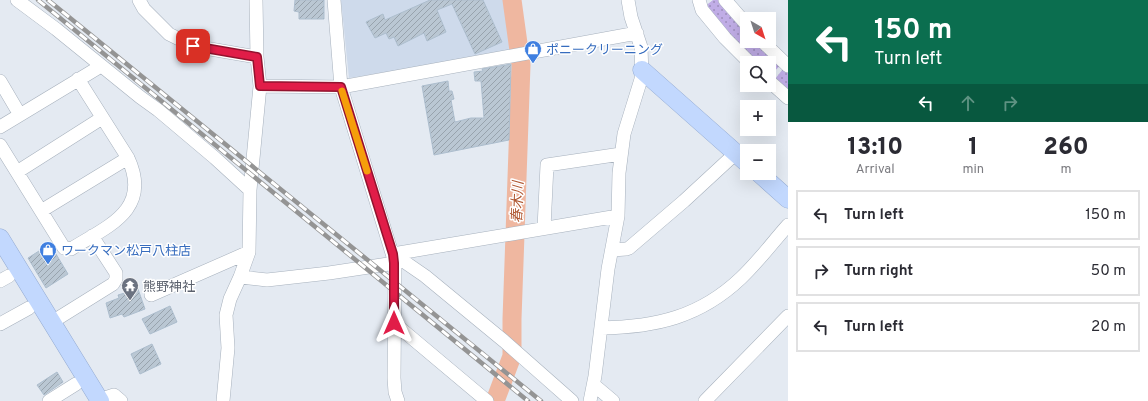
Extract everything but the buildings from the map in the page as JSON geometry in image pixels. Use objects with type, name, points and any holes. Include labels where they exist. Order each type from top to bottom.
[{"type":"street","points":[[17,0],[158,110],[250,190]]},
{"type":"street","points":[[139,0],[144,9],[169,34],[193,46],[257,57]]},
{"type":"street","points":[[223,401],[228,348],[226,315],[230,299],[249,252],[250,190],[260,86],[257,57],[256,0]]},
{"type":"street","points":[[334,0],[341,87],[394,258],[394,378],[395,392],[398,401]]},
{"type":"street","points":[[590,401],[594,385],[618,216],[619,173],[624,134],[642,76],[641,47],[631,17],[628,0]]},
{"type":"street","points":[[699,0],[702,10],[725,38],[743,56]]},
{"type":"street","points":[[724,0],[740,17]]},
{"type":"street","points":[[260,86],[341,87],[637,33]]},
{"type":"street","points":[[769,48],[788,66]]},
{"type":"street","points":[[0,127],[101,66]]},
{"type":"street","points":[[642,70],[740,157]]},
{"type":"street","points":[[0,144],[64,248],[71,249],[112,224],[122,216],[133,198],[135,177],[133,169],[128,158],[78,79]]},
{"type":"street","points":[[0,81],[20,115]]},
{"type":"street","points":[[776,87],[788,98]]},
{"type":"street","points":[[17,172],[102,118]]},
{"type":"street","points":[[544,228],[546,165],[621,154]]},
{"type":"street","points":[[41,211],[128,158]]},
{"type":"street","points":[[612,250],[626,250],[629,248],[684,201],[740,159]]},
{"type":"street","points":[[767,180],[788,199]]},
{"type":"street","points":[[240,277],[267,280],[329,273],[501,235],[618,216]]},
{"type":"street","points":[[601,328],[618,328],[660,322],[679,317],[702,307],[723,293],[742,277],[788,226]]},
{"type":"street","points":[[52,322],[113,284],[116,279],[116,273],[92,236]]},
{"type":"street","points":[[0,238],[101,401],[114,395],[121,401]]},
{"type":"street","points":[[151,295],[249,252]]},
{"type":"street","points":[[394,258],[425,276],[504,341],[572,401]]},
{"type":"street","points":[[0,260],[5,278],[29,308],[86,401]]},
{"type":"street","points":[[0,324],[29,308]]},
{"type":"street","points":[[705,401],[788,316]]},
{"type":"street","points":[[394,323],[486,400]]},
{"type":"street","points":[[49,401],[76,384]]},
{"type":"street","points":[[594,385],[614,401]]},
{"type":"shaded area","points":[[341,0],[504,0],[510,52],[349,78]]},
{"type":"shaded area","points":[[713,0],[720,0],[740,26],[740,44],[704,7]]},
{"type":"shaded area","points":[[744,48],[761,48],[769,56],[751,56]]},
{"type":"shaded area","points":[[776,62],[780,66],[776,70]]},
{"type":"shaded area","points":[[783,69],[788,73],[788,90],[776,80]]},
{"type":"waterway","name":"春木川","points":[[495,401],[512,356],[521,65],[512,0]]},
{"type":"railway","points":[[38,0],[528,401]]},
{"type":"railway","points":[[48,0],[541,401]]},
{"type":"slow traffic","points":[[342,91],[367,171]]},
{"type":"place","name":"ポニークリーニング","points":[[533,64]]},
{"type":"place","name":"ワークマン松戸八柱店","points":[[48,265]]},
{"type":"place","name":"熊野神社","points":[[130,301]]},
{"type":"route","points":[[193,46],[257,57],[260,86],[341,87],[393,254],[394,323]]}]
